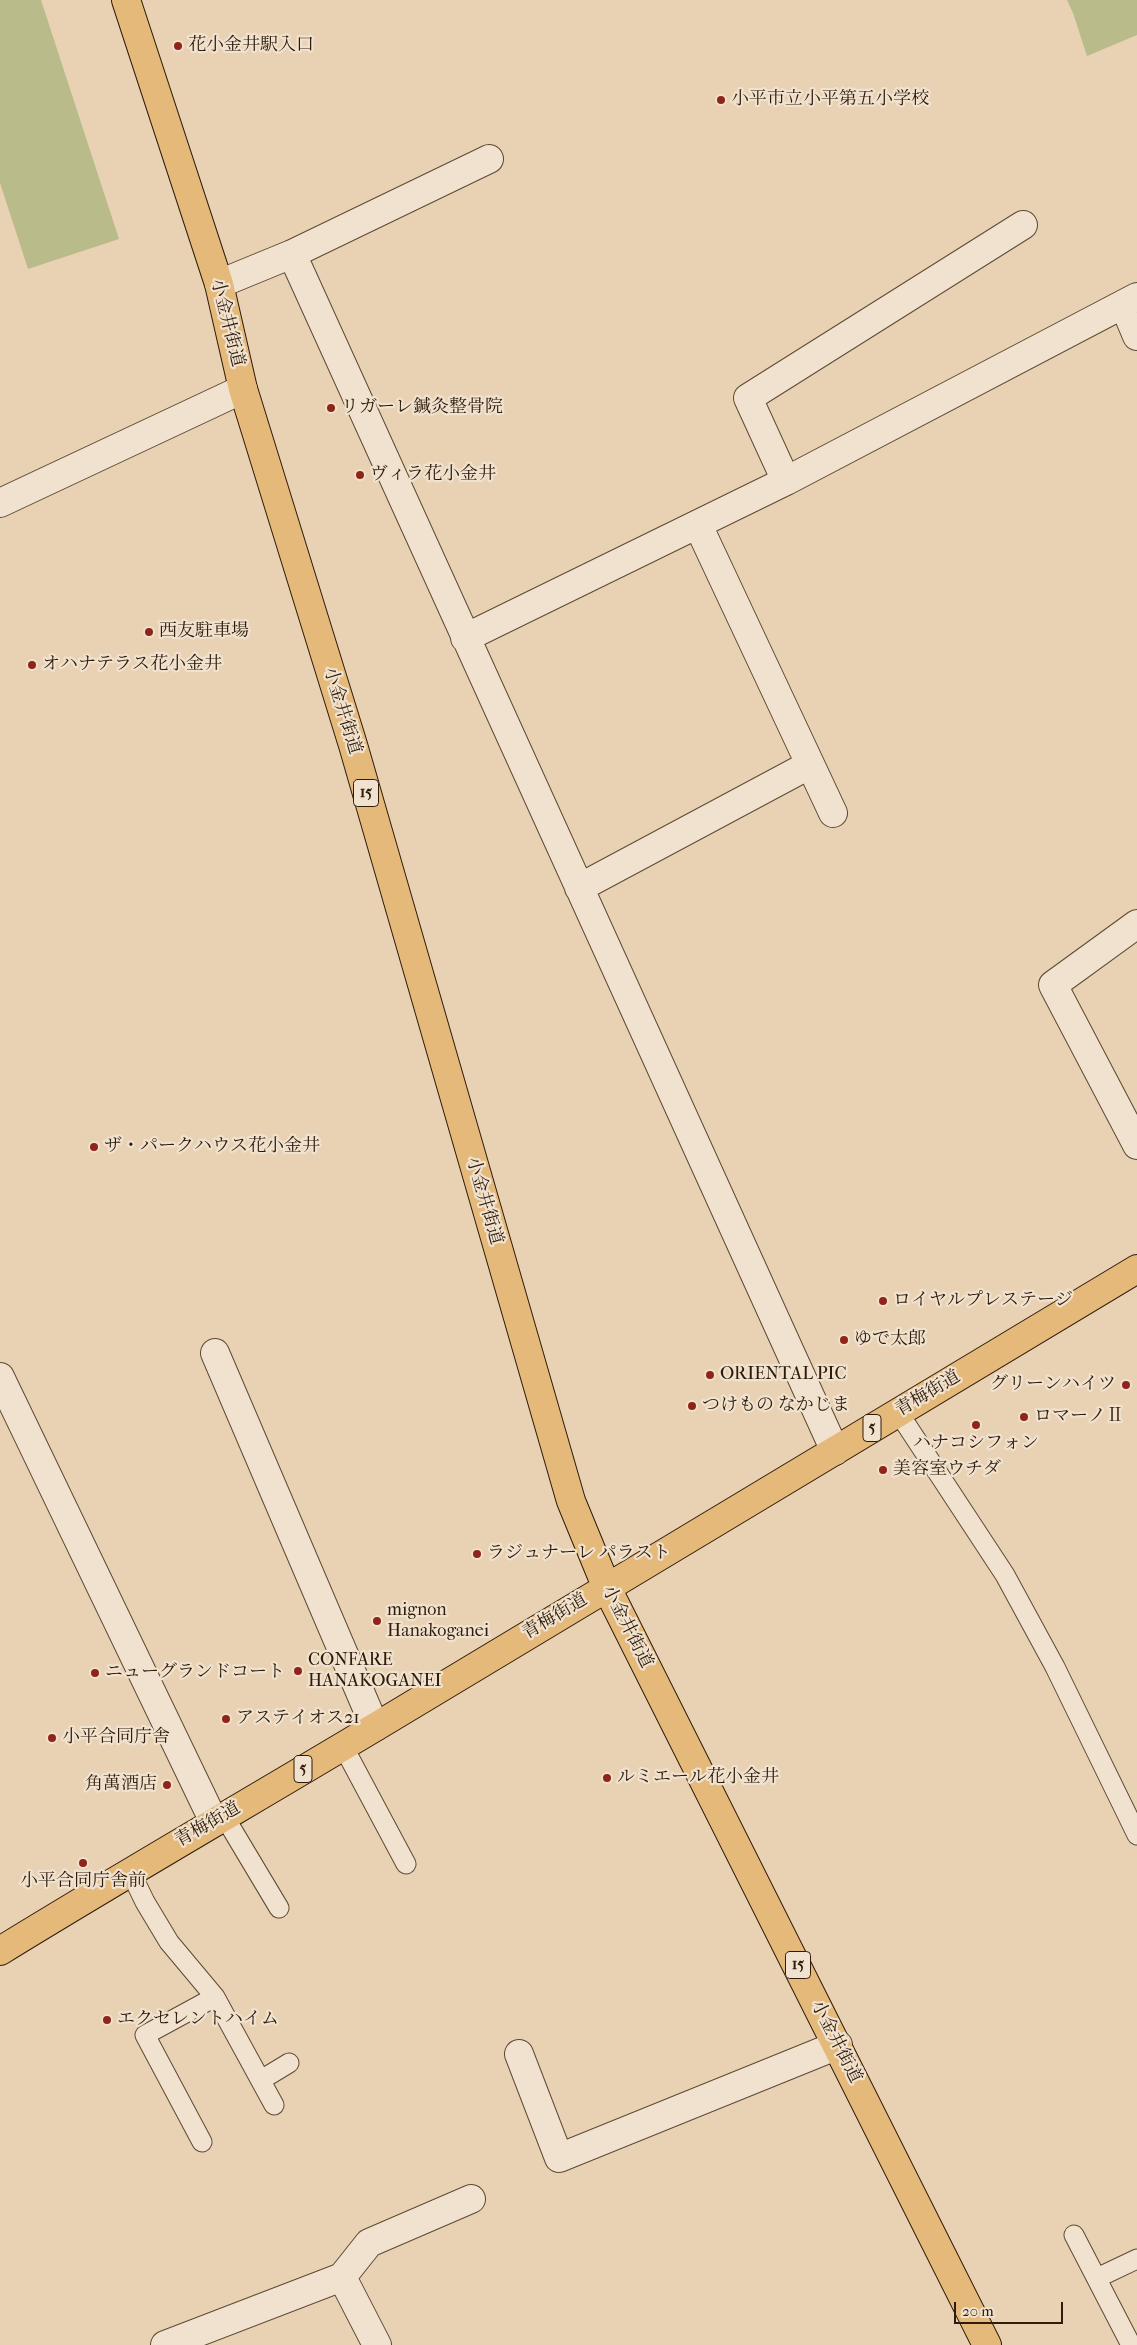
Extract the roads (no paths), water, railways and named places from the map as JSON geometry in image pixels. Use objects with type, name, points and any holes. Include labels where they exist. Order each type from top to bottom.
[{"type":"main road","name":"小金井街道","points":[[126,0],[219,284],[243,389],[352,745],[571,1502],[606,1586],[987,2345]]},
{"type":"main road","name":"青梅街道","points":[[0,1951],[130,1871],[375,1727],[606,1586],[1137,1270]]},
{"type":"street","points":[[219,284],[292,254],[489,159]]},
{"type":"street","points":[[786,481],[748,398],[1023,225]]},
{"type":"street","points":[[292,254],[835,1451]]},
{"type":"street","points":[[465,638],[786,481],[1130,301],[1137,336]]},
{"type":"street","points":[[0,503],[243,389]]},
{"type":"street","points":[[698,524],[833,813]]},
{"type":"street","points":[[579,888],[809,765]]},
{"type":"street","points":[[1137,924],[1054,986],[1137,1145]]},
{"type":"street","points":[[215,1353],[375,1727]]},
{"type":"street","points":[[0,1377],[219,1819]]},
{"type":"street","points":[[519,2054],[559,2158],[838,2045]]},
{"type":"street","points":[[165,2345],[342,2277],[369,2242],[471,2199]]},
{"type":"street","points":[[342,2277],[376,2345]]},
{"type":"lane","points":[[898,1412],[1005,1575],[1132,1811],[1137,1835]]},
{"type":"lane","points":[[343,1746],[406,1864]]},
{"type":"lane","points":[[219,1819],[279,1908]]},
{"type":"lane","points":[[130,1871],[145,1902],[169,1942],[215,1997],[274,2105]]},
{"type":"lane","points":[[202,2142],[145,2035],[215,1997]]},
{"type":"lane","points":[[261,2080],[289,2063]]},
{"type":"lane","points":[[1074,2234],[1131,2345]]},
{"type":"lane","points":[[1097,2278],[1137,2259]]},
{"type":"place","name":"花小金井駅入口","points":[[178,46]]},
{"type":"place","name":"小平市立小平第五小学校","points":[[721,100]]},
{"type":"place","name":"リガーレ鍼灸整骨院","points":[[331,408]]},
{"type":"place","name":"ヴィラ花小金井","points":[[360,475]]},
{"type":"place","name":"西友駐車場","points":[[149,632]]},
{"type":"place","name":"オハナテラス花小金井","points":[[32,665]]},
{"type":"place","name":"ザ・パークハウス花小金井","points":[[94,1147]]},
{"type":"place","name":"ロイヤルプレステージ","points":[[883,1301]]},
{"type":"place","name":"ゆで太郎","points":[[844,1340]]},
{"type":"place","name":"ORIENTAL PIC","points":[[710,1375]]},
{"type":"place","name":"グリーンハイツ","points":[[1126,1385]]},
{"type":"place","name":"つけもの なかじま","points":[[692,1406]]},
{"type":"place","name":"ロマーノⅡ","points":[[1024,1417]]},
{"type":"place","name":"ハナコシフォン","points":[[976,1425]]},
{"type":"place","name":"美容室ウチダ","points":[[883,1470]]},
{"type":"place","name":"ラジュナーレ パラスト","points":[[477,1554]]},
{"type":"place","name":"mignon Hanakoganei","points":[[377,1621]]},
{"type":"place","name":"CONFARE HANAKOGANEI","points":[[298,1671]]},
{"type":"place","name":"ニューグランドコート","points":[[95,1673]]},
{"type":"place","name":"アステイオス21","points":[[226,1719]]},
{"type":"place","name":"小平合同庁舎","points":[[52,1738]]},
{"type":"place","name":"ルミエール花小金井","points":[[607,1778]]},
{"type":"place","name":"角萬酒店","points":[[167,1785]]},
{"type":"place","name":"小平合同庁舎前","points":[[83,1863]]},
{"type":"place","name":"エクセレントハイム","points":[[107,2020]]}]
